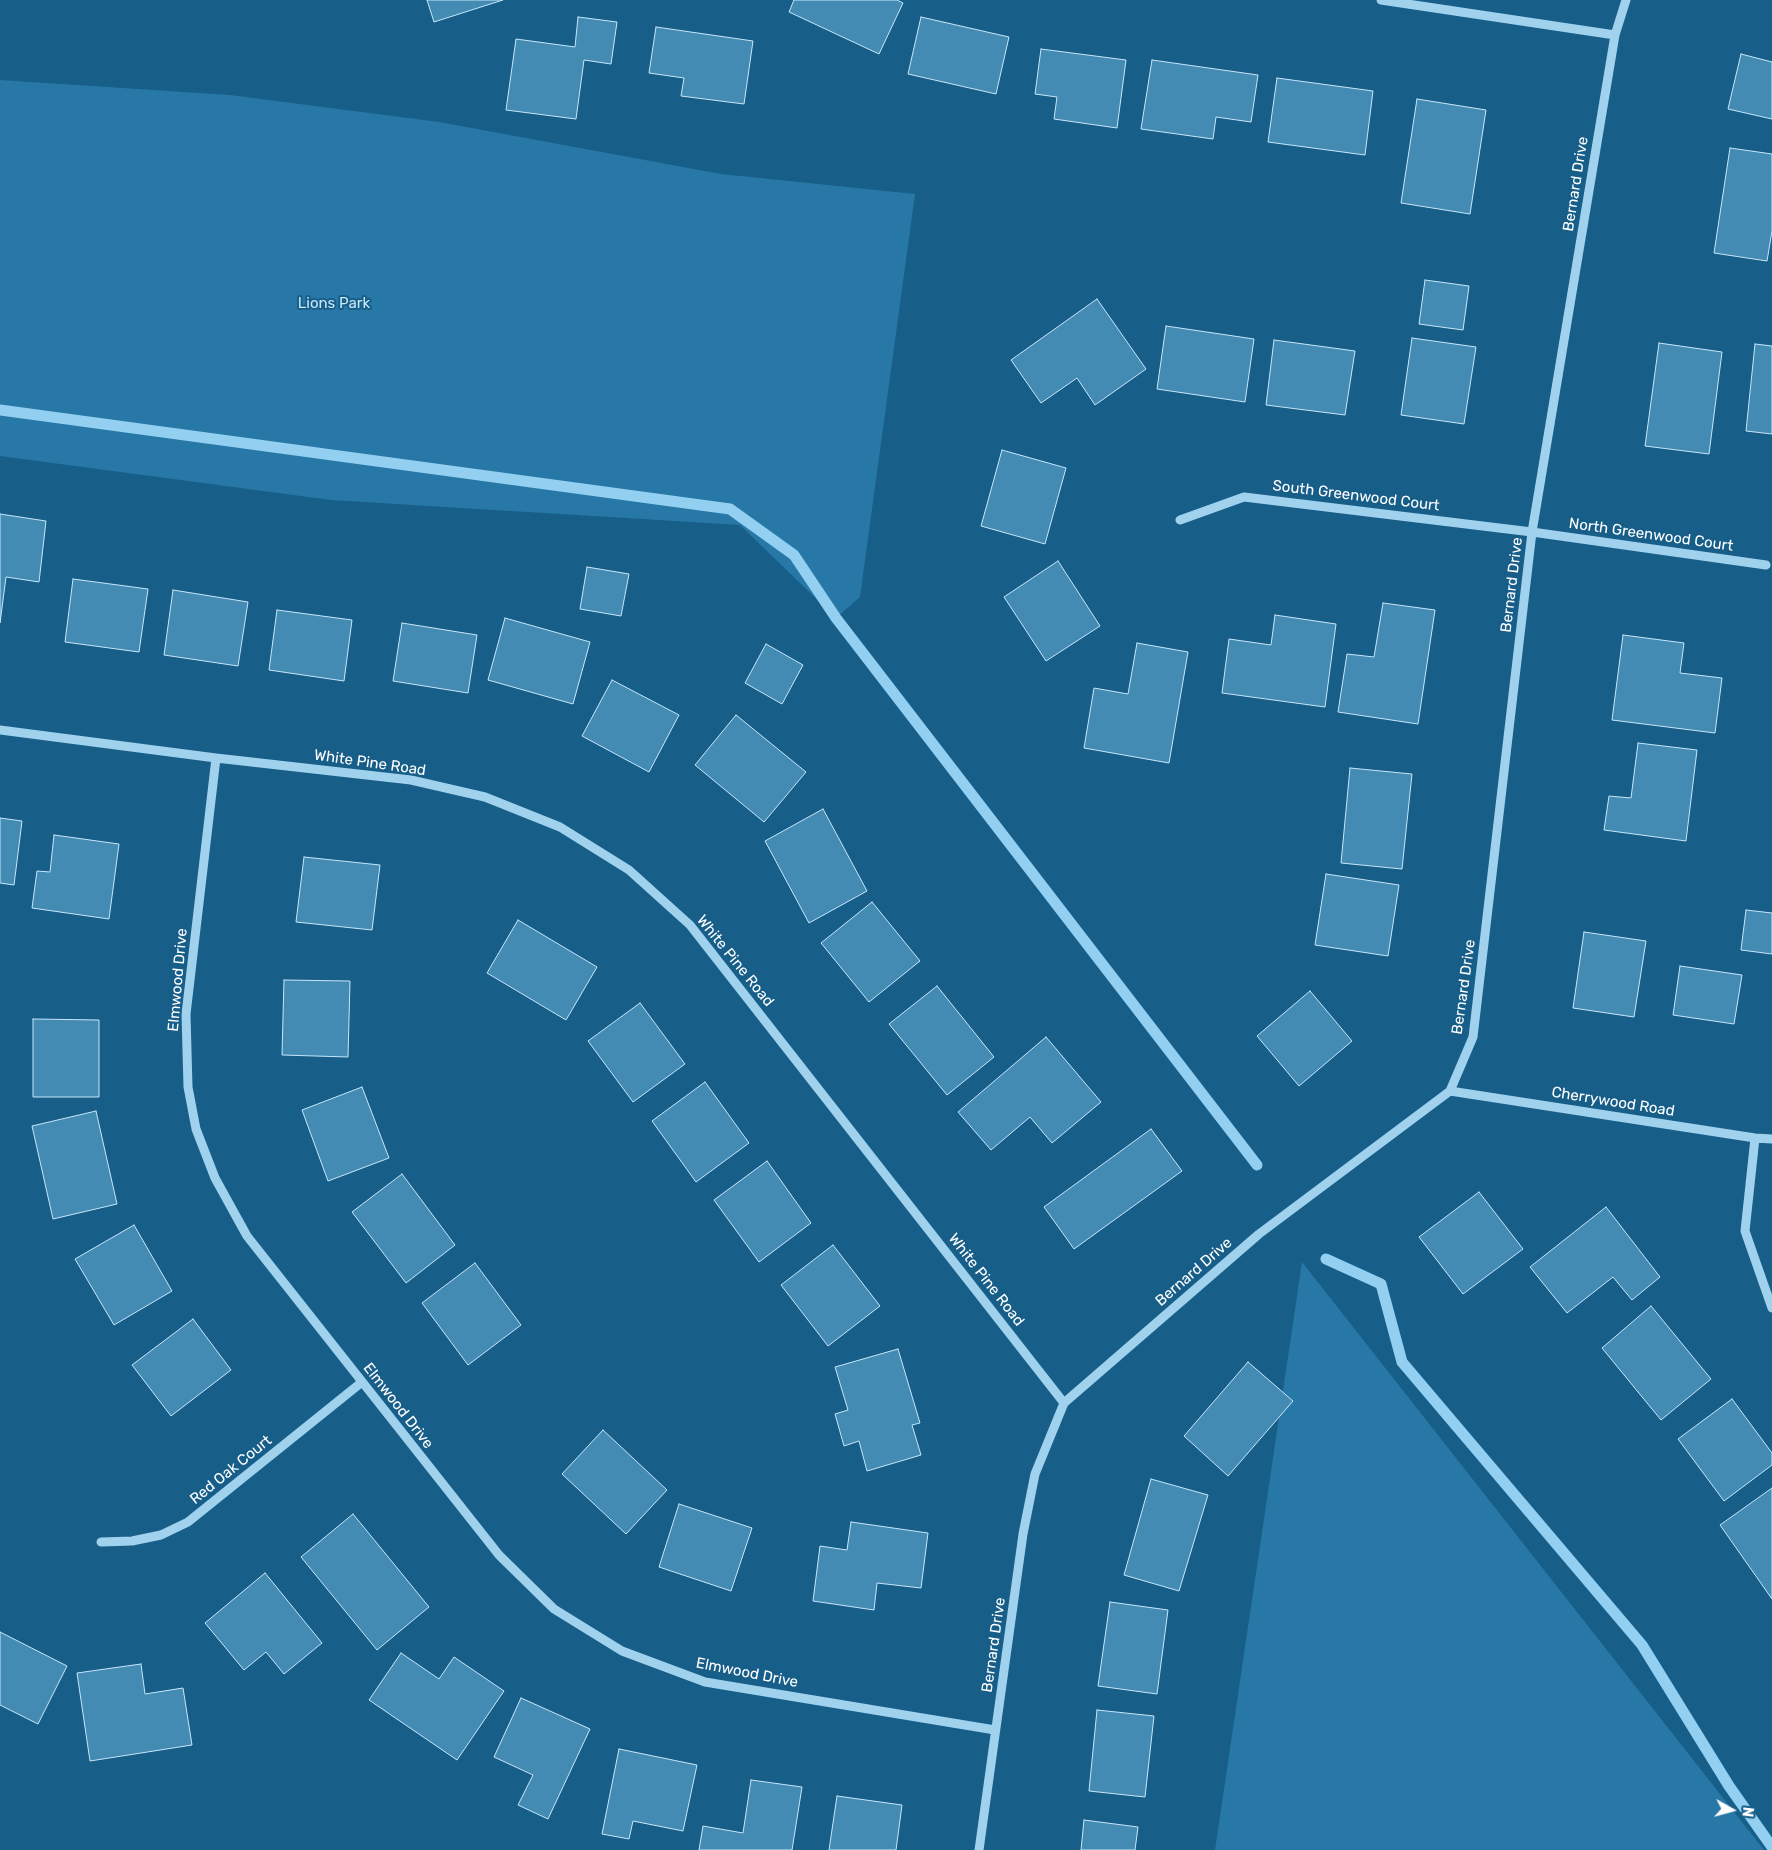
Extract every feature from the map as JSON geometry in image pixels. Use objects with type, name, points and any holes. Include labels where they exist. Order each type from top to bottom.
[{"type":"street","points":[[1381,0],[1615,35]]},
{"type":"street","name":"Bernard Drive","points":[[979,1850],[1023,1534],[1035,1474],[1064,1403],[1259,1234],[1450,1091],[1473,1037],[1532,532],[1615,35],[1626,0]]},
{"type":"street","name":"South Greenwood Court","points":[[1180,520],[1244,497],[1532,532]]},
{"type":"street","name":"North Greenwood Court","points":[[1532,532],[1766,565]]},
{"type":"street","name":"White Pine Road","points":[[0,730],[216,758],[411,780],[484,797],[560,827],[629,870],[690,925],[1064,1403]]},
{"type":"street","name":"Elmwood Drive","points":[[216,758],[186,1014],[188,1087],[196,1129],[215,1178],[246,1236],[499,1555],[554,1609],[622,1652],[705,1682],[995,1730]]},
{"type":"street","name":"Cherrywood Road","points":[[1450,1091],[1755,1138],[1772,1138]]},
{"type":"street","points":[[1755,1138],[1745,1231],[1772,1308]]},
{"type":"street","name":"Red Oak Court","points":[[101,1542],[132,1541],[161,1535],[188,1522],[362,1382]]},
{"type":"green space","name":"Lions Park","points":[[0,80],[230,95],[439,122],[721,174],[915,194],[860,597],[836,618],[740,525],[331,500],[0,456]]},
{"type":"green space","points":[[1302,1262],[1764,1850],[1215,1850]]},
{"type":"building","points":[[427,0],[503,0],[434,22]]},
{"type":"building","points":[[794,0],[897,0],[903,3],[879,54],[789,12]]},
{"type":"building","points":[[578,17],[617,22],[611,64],[584,60],[576,119],[506,110],[516,39],[575,47]]},
{"type":"building","points":[[921,17],[1009,37],[996,94],[908,74]]},
{"type":"building","points":[[656,27],[753,41],[744,104],[681,96],[684,78],[649,73]]},
{"type":"building","points":[[1041,49],[1126,60],[1117,128],[1054,119],[1057,97],[1035,94]]},
{"type":"building","points":[[1741,54],[1772,62],[1772,119],[1728,109]]},
{"type":"building","points":[[1152,60],[1258,75],[1251,122],[1216,117],[1213,139],[1141,129]]},
{"type":"building","points":[[1277,78],[1373,91],[1365,155],[1268,142]]},
{"type":"building","points":[[1417,99],[1486,110],[1470,214],[1401,203]]},
{"type":"building","points":[[1730,148],[1772,154],[1772,231],[1767,261],[1714,253]]},
{"type":"building","points":[[1425,280],[1469,286],[1463,330],[1419,324]]},
{"type":"building","points":[[1097,299],[1146,369],[1095,405],[1077,378],[1041,403],[1011,360]]},
{"type":"building","points":[[1166,326],[1254,339],[1245,402],[1157,389]]},
{"type":"building","points":[[1412,338],[1476,347],[1464,424],[1401,415]]},
{"type":"building","points":[[1274,340],[1355,351],[1345,415],[1266,405]]},
{"type":"building","points":[[1659,343],[1722,352],[1709,454],[1645,446]]},
{"type":"building","points":[[1755,344],[1772,346],[1772,434],[1746,431]]},
{"type":"building","points":[[1002,450],[1066,468],[1045,544],[981,526]]},
{"type":"building","points":[[0,514],[46,521],[39,582],[6,577],[0,623]]},
{"type":"building","points":[[1058,561],[1100,626],[1046,661],[1004,597]]},
{"type":"building","points":[[587,567],[629,574],[621,616],[580,609]]},
{"type":"building","points":[[73,579],[148,589],[139,652],[65,642]]},
{"type":"building","points":[[173,590],[248,602],[238,666],[164,655]]},
{"type":"building","points":[[1383,603],[1435,610],[1418,724],[1338,712],[1347,654],[1374,657]]},
{"type":"building","points":[[277,610],[352,620],[344,681],[269,670]]},
{"type":"building","points":[[1275,615],[1336,624],[1325,707],[1222,693],[1229,639],[1271,645]]},
{"type":"building","points":[[505,618],[590,642],[573,704],[488,680]]},
{"type":"building","points":[[402,623],[477,635],[468,693],[393,681]]},
{"type":"building","points":[[1623,635],[1684,643],[1680,673],[1722,678],[1715,733],[1612,720]]},
{"type":"building","points":[[1137,643],[1188,652],[1169,763],[1084,748],[1094,688],[1128,694]]},
{"type":"building","points":[[766,644],[803,665],[782,704],[745,683]]},
{"type":"building","points":[[612,680],[679,715],[649,772],[582,736]]},
{"type":"building","points":[[736,715],[806,772],[764,822],[695,765]]},
{"type":"building","points":[[1638,743],[1697,750],[1686,841],[1604,830],[1609,796],[1631,798]]},
{"type":"building","points":[[1350,768],[1412,774],[1402,869],[1341,863]]},
{"type":"building","points":[[823,809],[867,891],[809,923],[765,841]]},
{"type":"building","points":[[0,818],[22,821],[14,885],[0,883]]},
{"type":"building","points":[[54,835],[119,844],[109,919],[32,908],[37,871],[50,872]]},
{"type":"building","points":[[304,857],[380,865],[372,930],[296,922]]},
{"type":"building","points":[[1326,874],[1399,885],[1388,956],[1315,945]]},
{"type":"building","points":[[872,902],[920,961],[869,1002],[821,943]]},
{"type":"building","points":[[1746,910],[1772,913],[1772,954],[1741,950]]},
{"type":"building","points":[[518,920],[597,967],[566,1020],[487,973]]},
{"type":"building","points":[[1584,932],[1646,941],[1634,1017],[1573,1008]]},
{"type":"building","points":[[1680,966],[1742,975],[1734,1024],[1673,1015]]},
{"type":"building","points":[[284,980],[350,981],[348,1057],[282,1055]]},
{"type":"building","points":[[937,986],[994,1057],[947,1095],[889,1024]]},
{"type":"building","points":[[1310,991],[1352,1041],[1299,1086],[1257,1036]]},
{"type":"building","points":[[640,1003],[685,1064],[633,1102],[588,1041]]},
{"type":"building","points":[[33,1019],[99,1020],[99,1097],[33,1097]]},
{"type":"building","points":[[1046,1037],[1101,1102],[1052,1143],[1030,1117],[991,1150],[958,1112]]},
{"type":"building","points":[[705,1082],[749,1143],[696,1182],[652,1121]]},
{"type":"building","points":[[362,1087],[389,1158],[328,1181],[302,1110]]},
{"type":"building","points":[[96,1111],[117,1204],[53,1219],[32,1126]]},
{"type":"building","points":[[1151,1129],[1182,1171],[1074,1249],[1044,1207]]},
{"type":"building","points":[[767,1161],[811,1223],[759,1262],[714,1200]]},
{"type":"building","points":[[402,1174],[455,1245],[406,1283],[352,1212]]},
{"type":"building","points":[[1479,1192],[1523,1249],[1463,1294],[1419,1237]]},
{"type":"building","points":[[1606,1207],[1660,1277],[1632,1300],[1613,1277],[1567,1313],[1530,1267]]},
{"type":"building","points":[[134,1225],[172,1291],[114,1325],[75,1259]]},
{"type":"building","points":[[833,1245],[880,1306],[828,1346],[781,1285]]},
{"type":"building","points":[[475,1263],[521,1325],[468,1365],[422,1303]]},
{"type":"building","points":[[1651,1306],[1711,1379],[1661,1420],[1602,1348]]},
{"type":"building","points":[[193,1319],[231,1370],[171,1416],[132,1365]]},
{"type":"building","points":[[898,1349],[920,1423],[912,1425],[921,1455],[867,1471],[859,1441],[844,1446],[835,1414],[848,1410],[835,1367]]},
{"type":"building","points":[[1248,1362],[1293,1401],[1228,1476],[1184,1436]]},
{"type":"building","points":[[1732,1399],[1772,1453],[1772,1465],[1724,1501],[1678,1439]]},
{"type":"building","points":[[603,1430],[667,1490],[626,1534],[562,1474]]},
{"type":"building","points":[[1151,1479],[1208,1495],[1179,1591],[1124,1575]]},
{"type":"building","points":[[1772,1488],[1772,1599],[1720,1525]]},
{"type":"building","points":[[679,1504],[752,1528],[731,1591],[659,1567]]},
{"type":"building","points":[[353,1514],[429,1607],[377,1650],[301,1557]]},
{"type":"building","points":[[851,1522],[928,1533],[921,1588],[877,1583],[874,1610],[813,1601],[820,1546],[847,1550]]},
{"type":"building","points":[[265,1573],[322,1643],[284,1674],[266,1652],[244,1670],[205,1623]]},
{"type":"building","points":[[1110,1602],[1168,1610],[1157,1694],[1098,1686]]},
{"type":"building","points":[[0,1632],[67,1666],[38,1724],[0,1705]]},
{"type":"building","points":[[401,1653],[439,1679],[454,1657],[504,1691],[457,1760],[369,1700]]},
{"type":"building","points":[[141,1664],[145,1694],[183,1688],[192,1745],[90,1761],[77,1673]]},
{"type":"building","points":[[521,1698],[590,1729],[548,1819],[518,1805],[533,1775],[494,1757]]},
{"type":"building","points":[[1097,1710],[1154,1716],[1145,1797],[1089,1791]]},
{"type":"building","points":[[619,1749],[697,1765],[683,1831],[633,1821],[629,1839],[602,1834]]},
{"type":"building","points":[[751,1780],[802,1787],[792,1850],[699,1850],[703,1826],[743,1833]]},
{"type":"building","points":[[837,1796],[902,1805],[896,1850],[829,1850]]},
{"type":"building","points":[[1084,1820],[1138,1827],[1135,1850],[1081,1850]]},
{"type":"waterway","points":[[0,410],[730,509],[794,555],[836,618],[1257,1165]]},
{"type":"waterway","points":[[1326,1259],[1381,1284],[1402,1362],[1642,1645],[1729,1786],[1772,1847]]}]
